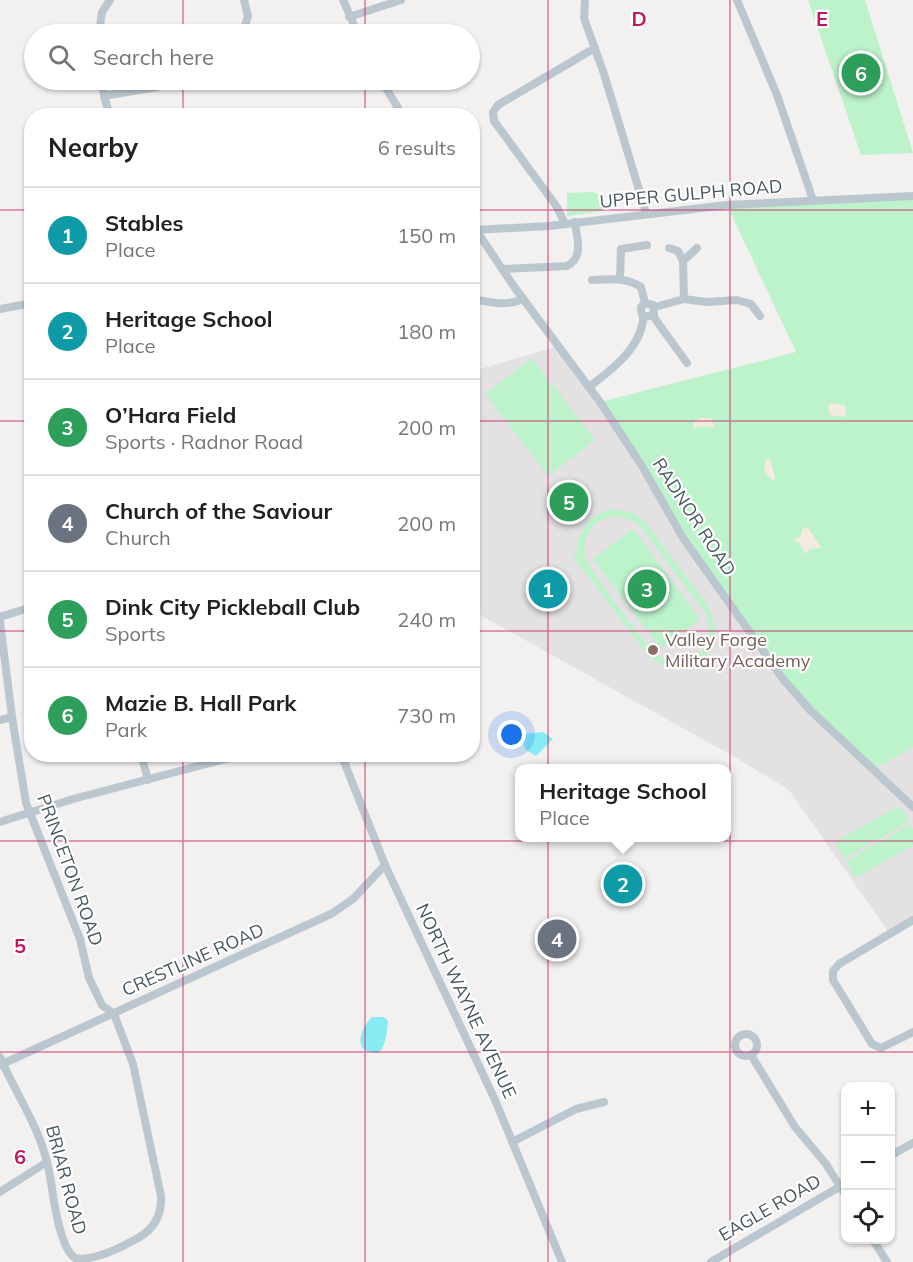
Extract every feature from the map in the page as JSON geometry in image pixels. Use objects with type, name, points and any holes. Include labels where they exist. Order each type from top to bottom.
[{"type":"street","points":[[100,24],[102,12],[110,0]]},
{"type":"street","points":[[244,0],[248,16],[245,24]]},
{"type":"street","points":[[343,0],[353,24]]},
{"type":"street","points":[[349,17],[401,0]]},
{"type":"street","points":[[585,0],[584,18],[646,213]]},
{"type":"street","points":[[737,0],[777,95],[813,200]]},
{"type":"street","points":[[565,224],[557,207],[495,121],[493,112],[498,105],[595,48]]},
{"type":"street","points":[[103,90],[108,108]]},
{"type":"street","points":[[104,96],[139,90]]},
{"type":"street","points":[[387,90],[398,108]]},
{"type":"street","name":"UPPER GULPH ROAD","points":[[480,228],[565,224],[646,213],[813,200],[913,196]]},
{"type":"street","points":[[503,269],[567,266],[575,262],[579,254],[575,222]]},
{"type":"street","name":"RADNOR ROAD","points":[[480,236],[523,299],[589,387],[642,466],[683,538],[783,679],[811,711],[913,807]]},
{"type":"street","points":[[620,278],[621,249],[647,245]]},
{"type":"street","points":[[669,248],[678,250],[683,261],[684,299]]},
{"type":"street","points":[[683,261],[698,248]]},
{"type":"street","points":[[592,280],[620,278],[641,287],[650,313],[687,363]]},
{"type":"street","points":[[480,300],[512,304],[523,299]]},
{"type":"street","points":[[589,387],[625,355],[650,313],[684,299],[706,302],[744,301],[751,304],[760,316]]},
{"type":"street","points":[[645,303],[640,310],[650,313]]},
{"type":"street","points":[[0,309],[24,304]]},
{"type":"street","points":[[0,617],[24,610]]},
{"type":"street","name":"PRINCETON ROAD","points":[[0,622],[12,717],[30,813],[80,939],[89,978],[102,1005],[114,1014]]},
{"type":"street","points":[[0,720],[12,717]]},
{"type":"street","points":[[143,762],[148,780]]},
{"type":"street","points":[[0,822],[214,762]]},
{"type":"street","name":"NORTH WAYNE AVENUE","points":[[344,762],[385,865],[512,1142],[562,1262]]},
{"type":"street","name":"CRESTLINE ROAD","points":[[1,1062],[114,1014],[331,914],[353,899],[385,865]]},
{"type":"street","points":[[913,920],[839,964],[833,971],[833,980],[872,1044],[881,1048],[913,1032]]},
{"type":"street","name":"BRIAR ROAD","points":[[1,1062],[26,1104],[48,1162],[61,1232],[67,1248],[75,1258],[90,1261],[100,1258],[143,1234],[157,1219],[161,1196],[141,1094],[133,1064],[114,1014]]},
{"type":"street","points":[[751,1055],[795,1127],[841,1182]]},
{"type":"street","points":[[512,1142],[576,1109],[604,1102]]},
{"type":"street","points":[[895,1154],[913,1143]]},
{"type":"street","points":[[0,1192],[48,1162]]},
{"type":"street","name":"EAGLE ROAD","points":[[717,1260],[841,1186]]},
{"type":"street","points":[[876,1244],[887,1262]]},
{"type":"shaded area","name":"Valley Forge Military Academy","points":[[559,346],[873,769],[913,747],[913,920],[890,934],[789,790],[733,756],[480,615],[480,369]]},
{"type":"green space","points":[[808,0],[865,0],[913,153],[861,155]]},
{"type":"green space","points":[[593,192],[603,196],[603,211],[567,216],[567,193]]},
{"type":"green space","points":[[913,196],[913,747],[873,769],[811,711],[683,538],[600,402],[796,352],[727,205]]},
{"type":"green space","points":[[532,358],[595,440],[548,476],[485,394]]},
{"type":"green space","points":[[611,509],[631,512],[646,523],[709,607],[716,630],[709,652],[702,660],[688,667],[665,666],[649,657],[573,556],[577,553],[579,538],[586,525],[596,515]],"holes":[[[615,516],[630,519],[640,526],[706,614],[709,624],[708,641],[694,657],[683,661],[671,661],[660,657],[653,651],[622,612],[586,560],[586,537],[594,525]]]},
{"type":"green space","points":[[633,529],[700,619],[661,648],[593,559]]},
{"type":"green space","points":[[896,808],[902,809],[909,822],[844,858],[835,842]]},
{"type":"green space","points":[[910,825],[913,830],[913,845],[855,878],[846,861]]},
{"type":"sand","points":[[830,403],[845,405],[846,417],[830,415],[828,406]]},
{"type":"sand","points":[[701,418],[711,418],[714,428],[704,426],[693,428],[693,423]]},
{"type":"sand","points":[[766,459],[770,459],[775,478],[773,481],[764,472]]},
{"type":"sand","points":[[807,527],[822,548],[810,549],[805,554],[799,543],[794,540],[800,537],[803,528]]},
{"type":"water","points":[[543,732],[553,739],[536,756],[526,750],[522,741],[524,734]]},
{"type":"water","points":[[372,1017],[384,1017],[388,1021],[385,1042],[379,1053],[365,1050],[360,1040],[367,1022]]},
{"type":"place","name":"Mazie B. Hall Park","points":[[861,73]]},
{"type":"place","name":"Dink City Pickleball Club","points":[[569,502]]},
{"type":"place","name":"Stables","points":[[548,589]]},
{"type":"place","name":"O’Hara Field","points":[[647,589]]},
{"type":"place","name":"Valley Forge Military Academy","points":[[653,650]]},
{"type":"place","name":"Heritage School","points":[[623,884]]},
{"type":"place","name":"Church of the Saviour","points":[[557,939]]}]
